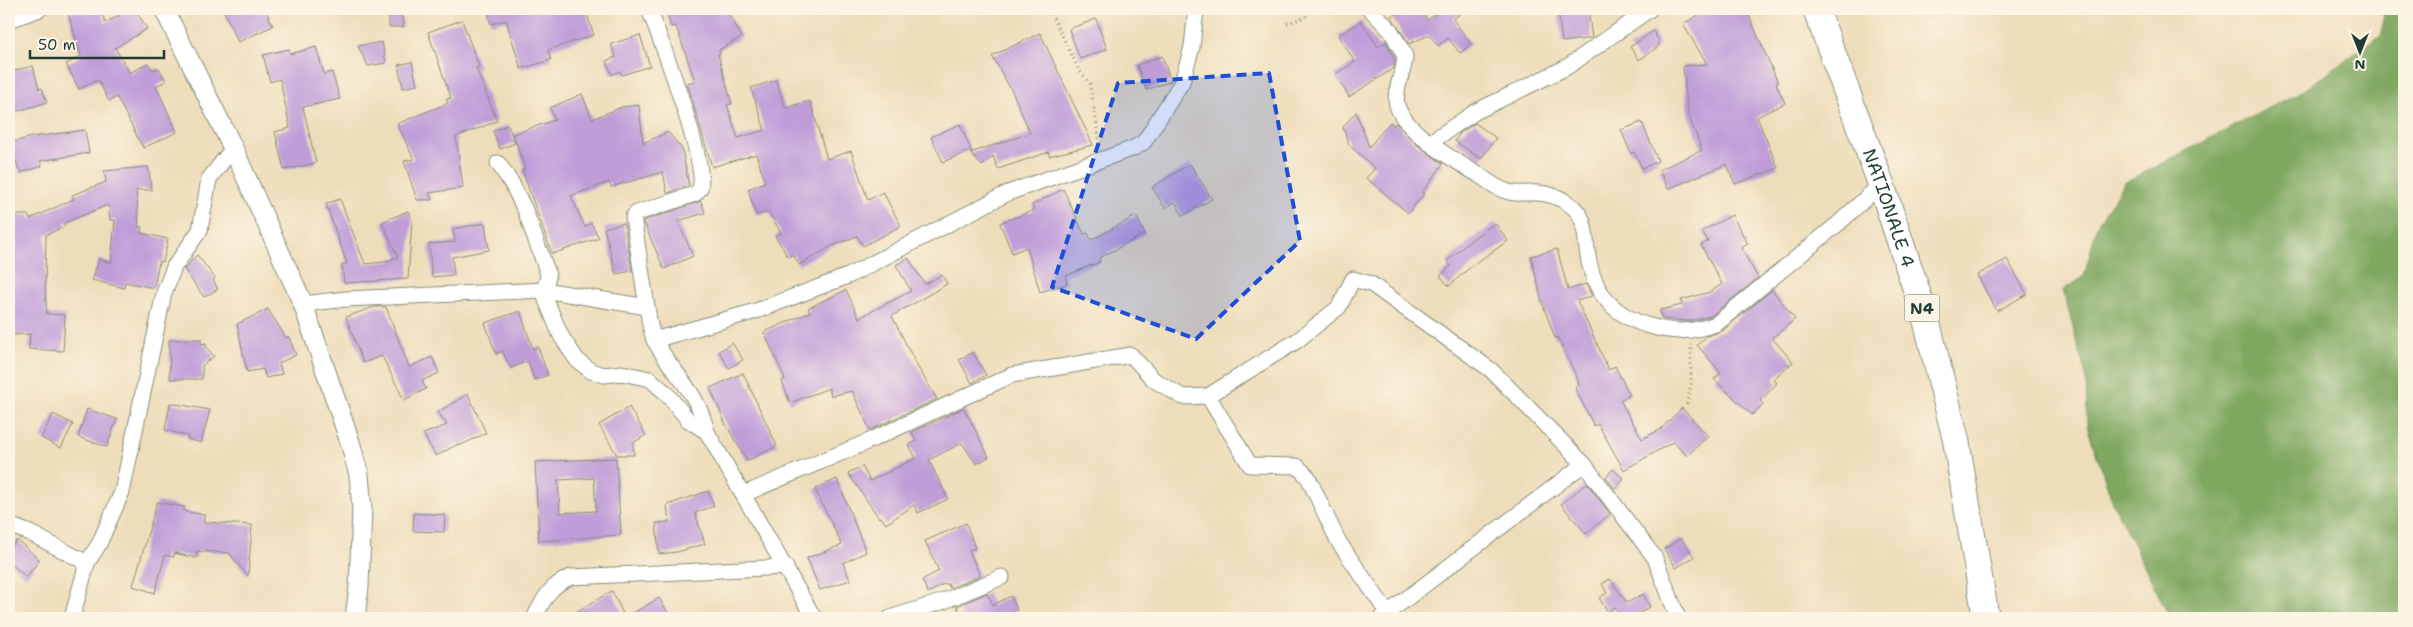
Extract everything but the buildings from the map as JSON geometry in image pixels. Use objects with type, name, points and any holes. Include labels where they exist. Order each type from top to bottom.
[{"type":"highway","name":"NATIONALE 4","points":[[1816,9],[1882,184],[1926,318],[1956,440],[1986,618]]},
{"type":"street","points":[[9,20],[40,9]]},
{"type":"street","points":[[164,9],[233,148],[303,304],[350,442],[359,475],[362,509],[359,587],[355,618]]},
{"type":"street","points":[[649,9],[672,69],[694,142],[701,178],[700,187],[695,194],[637,213],[633,217],[654,340],[688,386],[702,414],[707,432],[786,566],[814,618]]},
{"type":"street","points":[[654,340],[756,311],[848,276],[1008,193],[1134,148],[1144,142],[1182,82],[1192,47],[1196,9]]},
{"type":"street","points":[[1370,9],[1391,32],[1404,56],[1396,98],[1397,105],[1414,130],[1495,186],[1510,193],[1534,192],[1559,196],[1576,209],[1585,226],[1587,252],[1596,285],[1609,305],[1627,318],[1649,326],[1670,331],[1693,332],[1716,324],[1839,223],[1882,184]]},
{"type":"street","points":[[1429,142],[1475,112],[1566,67],[1650,9]]},
{"type":"street","points":[[72,618],[87,563],[99,544],[122,492],[130,463],[157,321],[169,280],[174,267],[200,230],[210,179],[233,148]]},
{"type":"street","points":[[498,163],[512,184],[525,210],[548,271],[544,290],[561,336],[576,360],[591,371],[604,375],[622,372],[650,379],[667,394],[688,420],[707,432]]},
{"type":"street","points":[[744,494],[867,442],[1012,376],[1131,355],[1154,380],[1183,397],[1208,396],[1298,340],[1339,307],[1353,279],[1371,284],[1491,370],[1584,464],[1654,558],[1678,618]]},
{"type":"street","points":[[303,304],[346,299],[544,290],[647,307]]},
{"type":"street","points":[[1208,396],[1250,465],[1297,466],[1308,477],[1338,541],[1385,616],[1584,464]]},
{"type":"street","points":[[9,525],[87,563]]},
{"type":"street","points":[[534,618],[547,593],[557,582],[571,577],[786,566]]},
{"type":"street","points":[[890,618],[944,600],[1002,577]]},
{"type":"path","points":[[1049,9],[1078,68],[1090,84],[1101,148],[1085,165]]},
{"type":"path","points":[[1287,23],[1306,17],[1302,9]]},
{"type":"path","points":[[1687,404],[1691,384],[1690,348],[1693,332]]},
{"type":"highlighted area","points":[[1269,73],[1300,241],[1196,339],[1052,287],[1118,83]]},
{"type":"green space","points":[[2384,9],[2404,9],[2404,618],[2170,618],[2113,503],[2087,426],[2086,376],[2063,290],[2084,277],[2097,225],[2124,183],[2302,91],[2382,34]]}]
